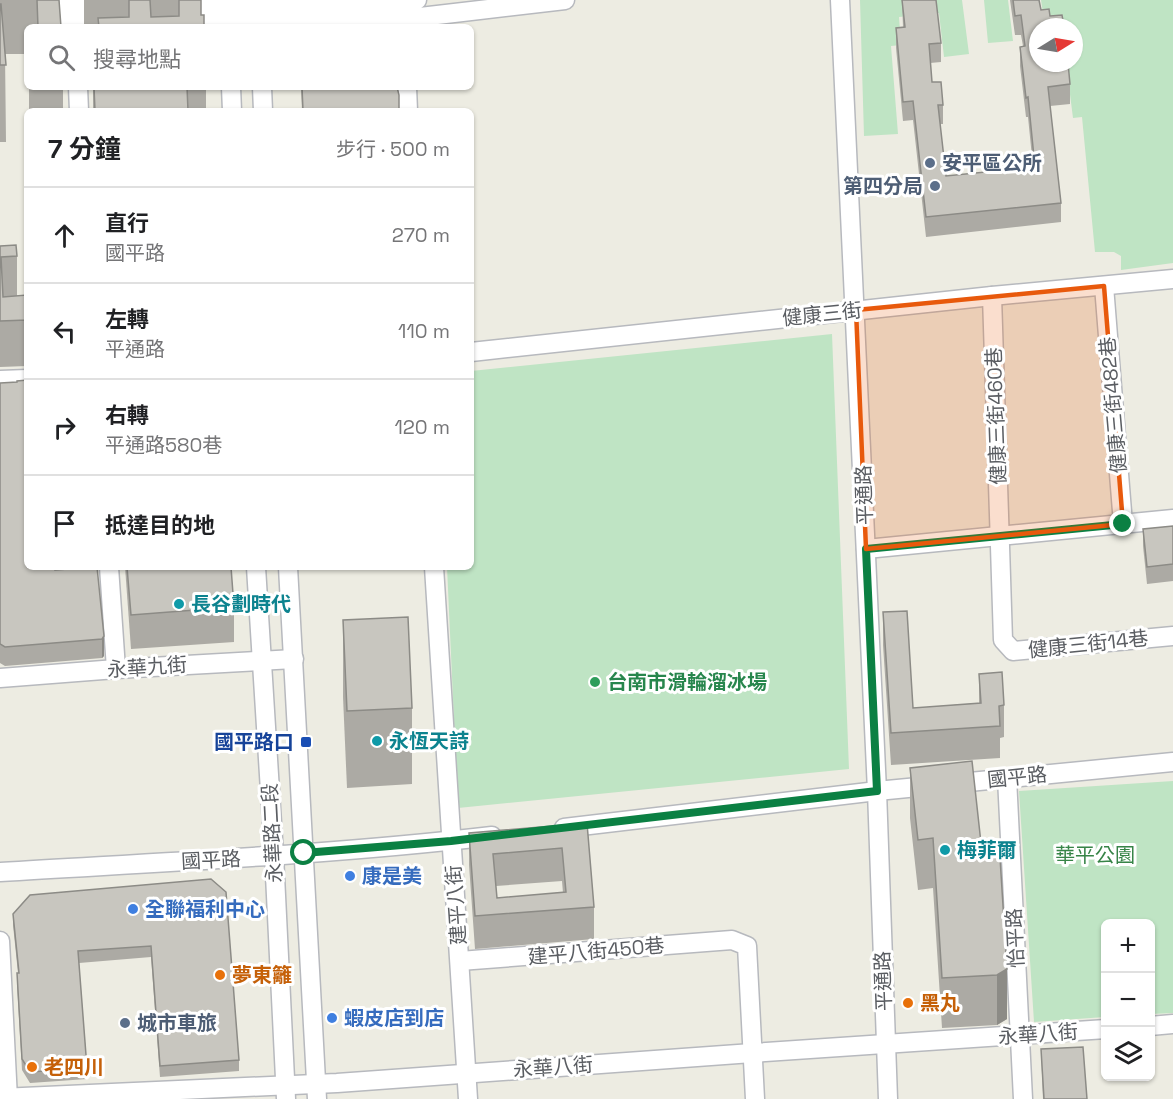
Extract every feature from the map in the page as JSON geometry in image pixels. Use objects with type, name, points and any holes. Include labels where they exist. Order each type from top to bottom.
[{"type":"street","points":[[165,10],[258,12],[285,3],[406,12],[453,6],[565,0]]},
{"type":"street","name":"平通路","points":[[840,0],[856,310],[888,1099]]},
{"type":"street","points":[[0,1],[74,16],[130,1]]},
{"type":"street","points":[[0,20],[74,16],[119,18]]},
{"type":"street","points":[[78,90],[79,108]]},
{"type":"street","points":[[231,90],[232,108]]},
{"type":"street","points":[[262,90],[263,108]]},
{"type":"street","points":[[407,90],[408,108]]},
{"type":"street","name":"健康三街","points":[[474,352],[856,310],[1173,279]]},
{"type":"street","name":"健康三街482巷","points":[[1104,286],[1123,524]]},
{"type":"street","name":"健康三街460巷","points":[[992,296],[999,536]]},
{"type":"street","points":[[0,380],[24,379]]},
{"type":"street","points":[[866,549],[1173,519]]},
{"type":"street","name":"健康三街14巷","points":[[999,536],[1003,640],[1013,651],[1173,636]]},
{"type":"street","points":[[109,570],[116,669]]},
{"type":"street","name":"永華路二段","points":[[256,570],[274,855],[285,1092]]},
{"type":"street","name":"永華路二段","points":[[288,570],[317,1092]]},
{"type":"street","name":"建平八街","points":[[434,570],[468,1099]]},
{"type":"street","name":"永華九街","points":[[0,678],[294,659]]},
{"type":"street","name":"國平路","points":[[546,830],[877,791],[1173,762]]},
{"type":"street","name":"怡平路","points":[[1007,778],[1023,1099]]},
{"type":"street","name":"國平路","points":[[0,872],[304,853],[511,834]]},
{"type":"street","name":"建平八街450巷","points":[[460,961],[732,940],[747,946],[752,1053]]},
{"type":"street","points":[[0,941],[5,1098]]},
{"type":"street","points":[[1155,1026],[1173,1024]]},
{"type":"street","name":"永華八街","points":[[5,1098],[317,1092],[466,1073],[1101,1029]]},
{"type":"street","points":[[752,1053],[755,1099]]},
{"type":"highlighted area","points":[[1104,286],[1123,524],[866,549],[856,310]]},
{"type":"green space","points":[[860,0],[962,0],[969,54],[944,57],[939,13],[899,17],[901,45],[891,46],[898,134],[864,136]]},
{"type":"green space","points":[[984,0],[1008,0],[1013,41],[988,43]]},
{"type":"green space","points":[[1041,0],[1173,0],[1173,263],[1121,270],[1121,256],[1114,252],[1095,252],[1082,117],[1073,118],[1067,72],[1083,72],[1083,18],[1044,18]]},
{"type":"green space","points":[[832,334],[849,769],[458,808],[447,570],[474,570],[474,371]]},
{"type":"green space","name":"華平公園","points":[[1173,781],[1173,1013],[1155,1014],[1155,919],[1101,919],[1101,1017],[1034,1022],[1019,791]]},
{"type":"building","points":[[37,0],[59,0],[61,24],[38,24]]},
{"type":"building","points":[[129,0],[150,0],[151,17],[179,16],[179,0],[201,0],[201,15],[204,15],[204,24],[99,24],[98,18],[129,17]]},
{"type":"building","points":[[902,0],[936,0],[941,43],[929,44],[932,82],[941,82],[943,105],[938,105],[946,176],[1035,167],[1020,47],[1025,46],[1021,15],[1015,16],[1013,0],[1039,0],[1041,10],[1049,9],[1050,16],[1062,15],[1062,18],[1029,18],[1029,72],[1069,72],[1070,84],[1048,87],[1061,203],[926,217],[913,101],[903,102],[896,28],[905,27]]},
{"type":"building","points":[[1,4],[6,65],[0,65]]},
{"type":"building","points":[[94,90],[187,90],[188,108],[95,108]]},
{"type":"building","points":[[302,90],[398,90],[399,95],[399,108],[303,108]]},
{"type":"building","points":[[16,245],[17,256],[1,257],[3,297],[24,295],[24,320],[0,321],[0,246]]},
{"type":"building","points":[[24,380],[24,570],[97,570],[104,636],[102,639],[5,647],[0,644],[0,383]]},
{"type":"building","points":[[1173,526],[1173,564],[1147,567],[1143,529]]},
{"type":"building","points":[[127,570],[231,570],[234,607],[131,615]]},
{"type":"building","points":[[907,611],[913,708],[981,703],[979,674],[1002,672],[1004,705],[999,706],[1000,726],[891,733],[883,612]]},
{"type":"building","points":[[408,617],[412,708],[347,711],[343,620]]},
{"type":"building","points":[[972,761],[981,843],[999,842],[1007,969],[997,975],[942,978],[933,838],[918,840],[910,768]]},
{"type":"building","points":[[587,823],[594,907],[475,916],[469,833]],"holes":[[[562,848],[566,892],[497,898],[493,854]]]},
{"type":"building","points":[[211,879],[226,892],[239,1060],[160,1066],[151,946],[78,951],[87,1068],[30,1072],[22,1059],[17,973],[19,973],[13,914],[30,895]]},
{"type":"building","points":[[1083,1047],[1087,1099],[1044,1099],[1041,1049]]},
{"type":"place","name":"安平區公所","points":[[930,163]]},
{"type":"place","name":"第四分局","points":[[935,186]]},
{"type":"place","name":"長谷劃時代","points":[[179,604]]},
{"type":"place","name":"台南市滑輪溜冰場","points":[[595,682]]},
{"type":"place","name":"永恆天詩","points":[[377,741]]},
{"type":"place","name":"國平路口","points":[[306,742]]},
{"type":"place","name":"梅菲爾","points":[[945,850]]},
{"type":"place","name":"康是美","points":[[350,876]]},
{"type":"place","name":"全聯福利中心","points":[[133,909]]},
{"type":"place","name":"夢東籬","points":[[220,975]]},
{"type":"place","name":"黑丸","points":[[908,1003]]},
{"type":"place","name":"蝦皮店到店","points":[[332,1018]]},
{"type":"place","name":"城市車旅","points":[[125,1023]]},
{"type":"place","name":"老四川","points":[[32,1067]]},
{"type":"route","points":[[304,853],[451,841],[877,791],[866,549],[1123,524]]}]
